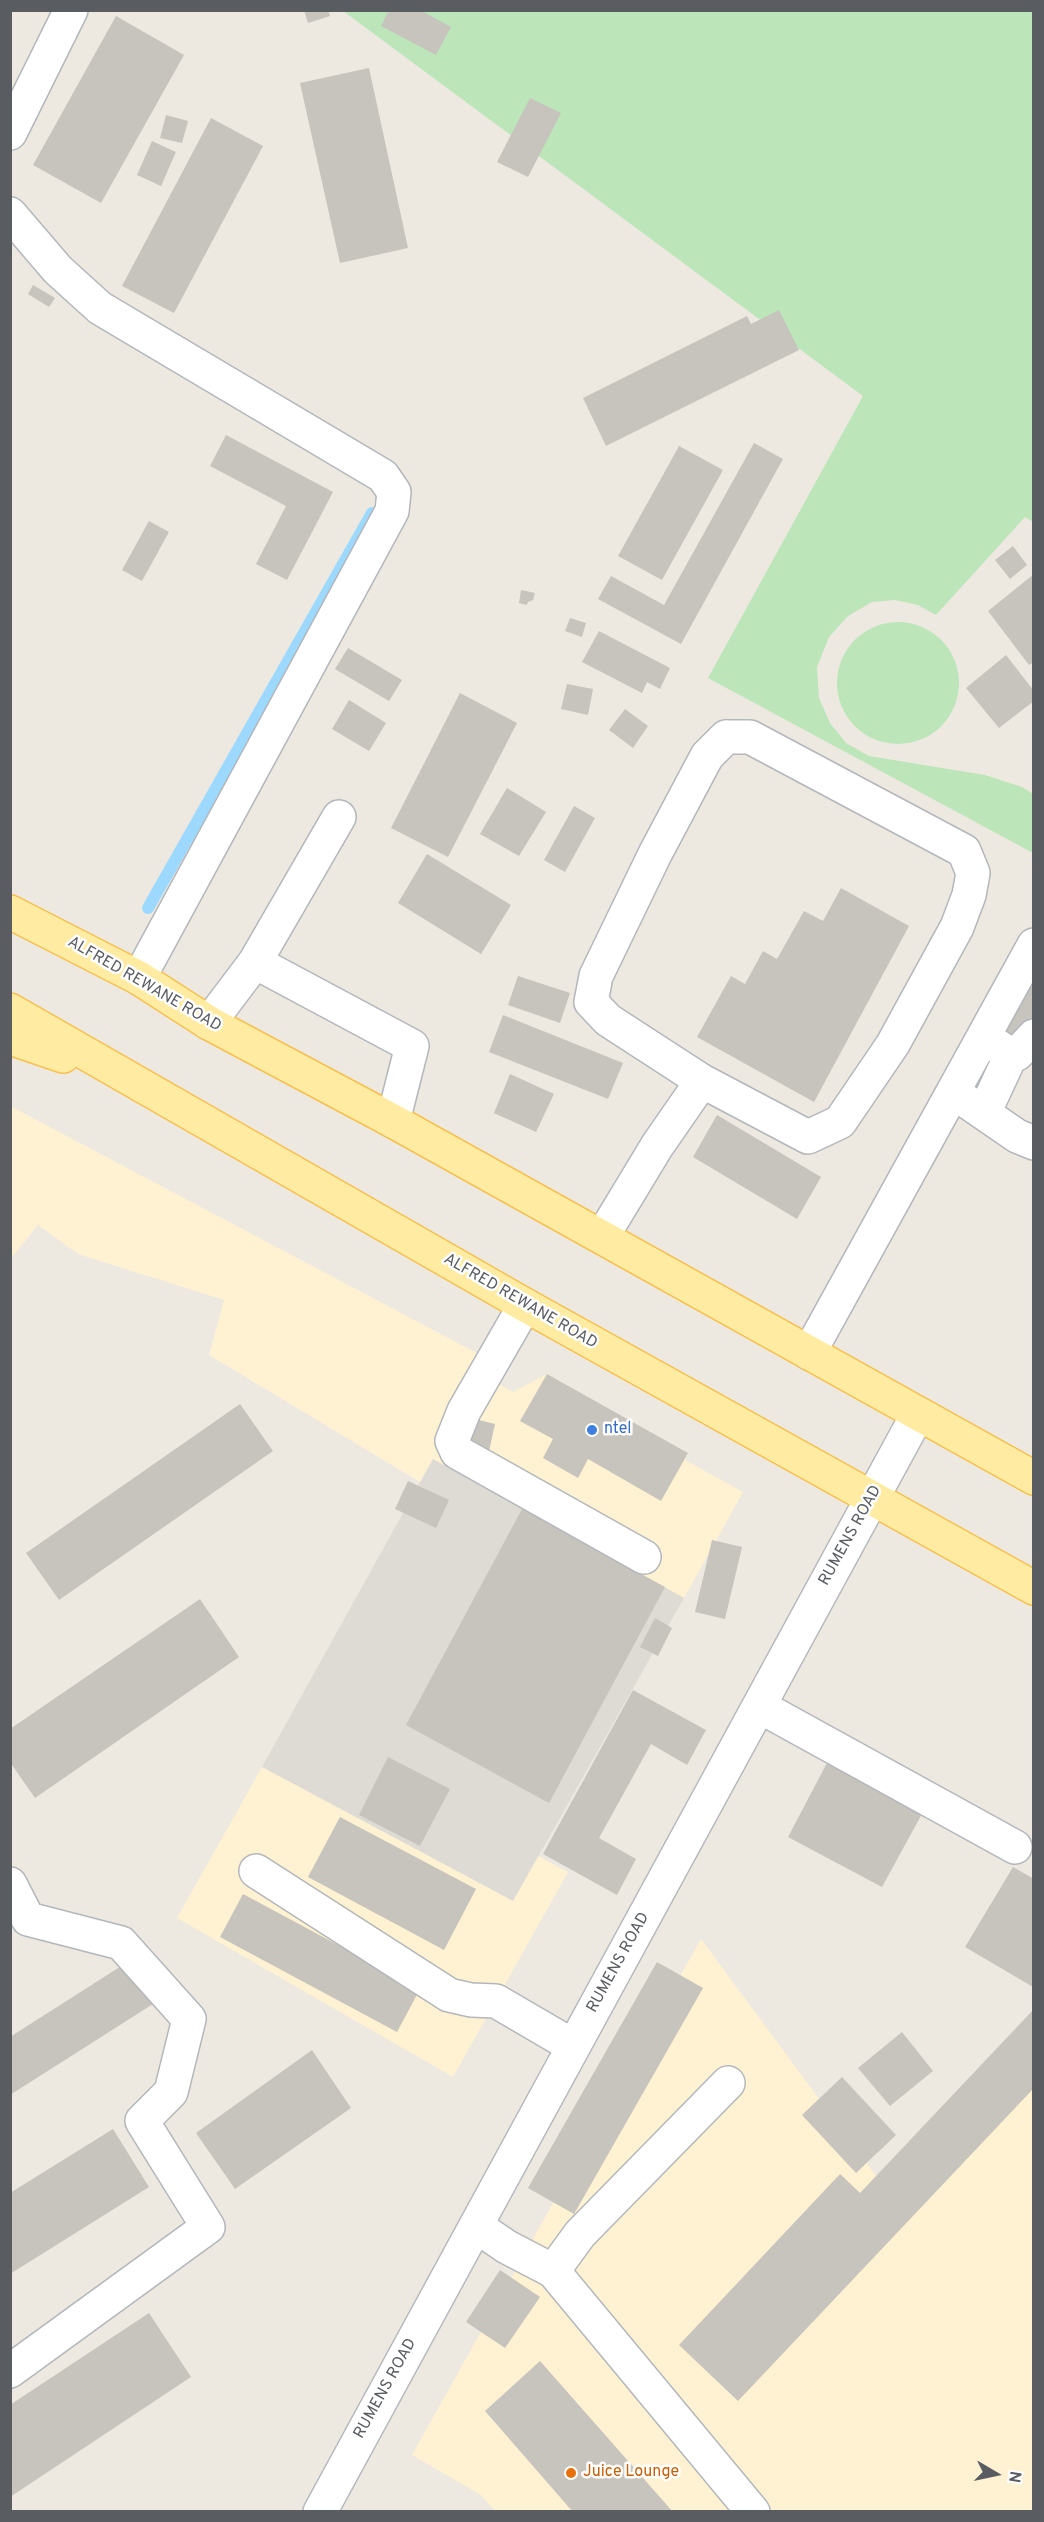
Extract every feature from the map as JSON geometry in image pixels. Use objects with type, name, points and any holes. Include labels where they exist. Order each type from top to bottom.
[{"type":"main road","points":[[10,902],[139,978]]},
{"type":"main road","name":"ALFRED REWANE ROAD","points":[[10,912],[139,978],[209,1023],[393,1121],[1034,1478]]},
{"type":"main road","name":"ALFRED REWANE ROAD","points":[[10,1010],[525,1305],[1034,1588]]},
{"type":"main road","points":[[10,1038],[132,1079]]},
{"type":"street","points":[[10,133],[70,10]]},
{"type":"street","points":[[10,214],[58,270],[100,308],[383,476],[394,492],[393,511],[139,978]]},
{"type":"street","points":[[726,737],[750,737],[964,851],[973,873],[969,895],[957,927],[893,1044],[840,1122],[808,1137],[702,1082],[608,1020],[591,1002],[596,976],[655,854],[707,756],[726,737]]},
{"type":"street","points":[[209,1023],[255,962],[339,817]]},
{"type":"street","points":[[809,1353],[1034,945]]},
{"type":"street","points":[[255,962],[412,1046],[393,1121]]},
{"type":"street","points":[[984,1037],[1022,1046],[984,1113]]},
{"type":"street","points":[[602,1237],[657,1146],[702,1082]]},
{"type":"street","points":[[953,1092],[1023,1140],[1034,1143]]},
{"type":"street","points":[[525,1305],[464,1411],[452,1441],[457,1452],[644,1557]]},
{"type":"street","name":"RUMENS ROAD","points":[[320,2511],[918,1414]]},
{"type":"street","points":[[759,1706],[1015,1847]]},
{"type":"street","points":[[256,1871],[449,1995],[471,2000],[496,2001],[573,2046]]},
{"type":"street","points":[[10,1884],[20,1925],[121,1943],[189,2019],[171,2092],[142,2121],[208,2227],[10,2371]]},
{"type":"street","points":[[553,2271],[580,2234],[728,2083]]},
{"type":"street","points":[[476,2226],[507,2247],[553,2271],[753,2511]]},
{"type":"shaded area","points":[[10,1106],[488,1359],[480,1374],[513,1392],[547,1374],[688,1453],[685,1460],[743,1492],[684,1598],[433,1459],[420,1482],[209,1355],[224,1300],[78,1254],[38,1225],[13,1256],[11,1255]]},
{"type":"shaded area","points":[[433,1459],[684,1598],[513,1901],[262,1767]]},
{"type":"shaded area","points":[[262,1767],[513,1900],[538,1856],[568,1872],[453,2077],[177,1918]]},
{"type":"shaded area","points":[[701,1939],[879,2180],[1033,2038],[1033,2511],[495,2511],[481,2495],[412,2455]]},
{"type":"green space","points":[[343,11],[1033,11],[1033,522],[1025,517],[936,615],[918,605],[895,600],[872,602],[848,616],[829,637],[817,667],[819,698],[830,723],[846,743],[869,756],[985,775],[1022,787],[1033,794],[1033,853],[708,678],[863,396]]},
{"type":"green space","points":[[898,622],[921,627],[932,632],[941,640],[949,649],[954,660],[959,683],[954,706],[949,717],[941,726],[932,734],[921,739],[898,744],[875,739],[864,734],[855,726],[847,717],[842,706],[837,683],[842,660],[847,649],[855,640],[864,632],[875,627]]},
{"type":"building","points":[[304,10],[328,10],[330,16],[308,23]]},
{"type":"building","points":[[389,10],[420,10],[451,27],[436,55],[381,26]]},
{"type":"building","points":[[116,16],[184,55],[101,203],[33,165]]},
{"type":"building","points":[[369,68],[408,248],[340,263],[300,83]]},
{"type":"building","points":[[530,98],[561,113],[528,177],[497,162]]},
{"type":"building","points":[[166,115],[188,121],[182,143],[160,138]]},
{"type":"building","points":[[211,118],[263,146],[174,313],[122,286]]},
{"type":"building","points":[[152,141],[176,152],[161,186],[137,175]]},
{"type":"building","points":[[33,285],[55,298],[49,307],[28,294]]},
{"type":"building","points":[[779,310],[799,350],[606,446],[583,398],[747,316],[751,324]]},
{"type":"building","points":[[226,435],[333,492],[287,580],[256,564],[286,506],[210,466]]},
{"type":"building","points":[[754,443],[783,459],[681,644],[598,599],[611,576],[664,605]]},
{"type":"building","points":[[679,446],[723,470],[662,580],[618,556]]},
{"type":"building","points":[[149,521],[169,532],[142,581],[122,570]]},
{"type":"building","points":[[1013,546],[1027,565],[1010,579],[995,560]]},
{"type":"building","points":[[1034,574],[1034,662],[1029,665],[988,611]]},
{"type":"building","points":[[521,590],[535,593],[533,600],[527,605],[519,603]]},
{"type":"building","points":[[570,618],[586,623],[582,637],[565,631]]},
{"type":"building","points":[[599,631],[670,668],[660,689],[647,682],[642,693],[582,662]]},
{"type":"building","points":[[348,648],[402,680],[389,701],[335,669]]},
{"type":"building","points":[[1006,655],[1034,691],[1034,701],[999,728],[966,688]]},
{"type":"building","points":[[567,684],[593,689],[588,715],[561,709]]},
{"type":"building","points":[[460,693],[517,723],[448,857],[391,828]]},
{"type":"building","points":[[349,700],[386,723],[369,751],[332,729]]},
{"type":"building","points":[[625,709],[648,726],[633,748],[609,730]]},
{"type":"building","points":[[507,788],[546,812],[519,856],[480,834]]},
{"type":"building","points":[[574,806],[595,818],[565,872],[544,860]]},
{"type":"building","points":[[427,854],[511,905],[481,954],[398,903]]},
{"type":"building","points":[[841,888],[909,926],[814,1102],[697,1037],[731,976],[745,984],[763,951],[777,959],[804,911],[823,921]]},
{"type":"building","points":[[518,976],[570,993],[560,1023],[508,1005]]},
{"type":"building","points":[[1019,980],[1034,988],[1034,1015],[1016,1045],[991,1031]]},
{"type":"building","points":[[503,1015],[623,1063],[608,1099],[489,1052]]},
{"type":"building","points":[[510,1074],[554,1094],[536,1132],[494,1113]]},
{"type":"building","points":[[717,1115],[821,1177],[797,1219],[693,1157]]},
{"type":"building","name":"ntel","points":[[547,1374],[688,1453],[661,1501],[588,1459],[578,1478],[543,1458],[553,1439],[520,1421]]},
{"type":"building","points":[[240,1404],[273,1451],[59,1600],[26,1553]]},
{"type":"building","points":[[446,1412],[495,1424],[488,1456],[438,1443]]},
{"type":"building","points":[[408,1481],[449,1500],[436,1528],[395,1509]]},
{"type":"building","points":[[522,1509],[665,1587],[549,1803],[406,1725]]},
{"type":"building","points":[[712,1540],[742,1547],[725,1619],[695,1612]]},
{"type":"building","points":[[200,1599],[239,1657],[35,1798],[10,1762],[10,1729]]},
{"type":"building","points":[[655,1618],[672,1628],[658,1656],[640,1647]]},
{"type":"building","points":[[633,1690],[706,1730],[687,1765],[651,1744],[599,1838],[636,1859],[617,1895],[543,1854]]},
{"type":"building","points":[[388,1757],[450,1789],[420,1846],[359,1815]]},
{"type":"building","points":[[828,1761],[923,1812],[882,1887],[788,1837]]},
{"type":"building","points":[[340,1817],[476,1889],[444,1950],[308,1877]]},
{"type":"building","points":[[1013,1867],[1034,1879],[1033,1987],[965,1947]]},
{"type":"building","points":[[243,1894],[420,1989],[397,2032],[220,1937]]},
{"type":"building","points":[[657,1962],[703,1988],[574,2214],[528,2188]]},
{"type":"building","points":[[126,1963],[153,2004],[10,2095],[10,2037]]},
{"type":"building","points":[[1034,2009],[1034,2088],[738,2401],[679,2345],[840,2174],[860,2193]]},
{"type":"building","points":[[902,2032],[933,2071],[890,2106],[858,2068]]},
{"type":"building","points":[[312,2050],[351,2108],[235,2189],[196,2133]]},
{"type":"building","points":[[842,2077],[896,2135],[856,2173],[802,2115]]},
{"type":"building","points":[[113,2129],[149,2187],[10,2274],[10,2193]]},
{"type":"building","points":[[500,2270],[540,2297],[505,2348],[466,2322]]},
{"type":"building","points":[[149,2313],[191,2377],[10,2497],[10,2405]]},
{"type":"building","points":[[540,2361],[673,2512],[573,2512],[485,2411]]},
{"type":"waterway","points":[[148,908],[372,513]]},
{"type":"place","name":"ntel","points":[[592,1430]]},
{"type":"place","name":"Juice Lounge","points":[[571,2473]]}]
